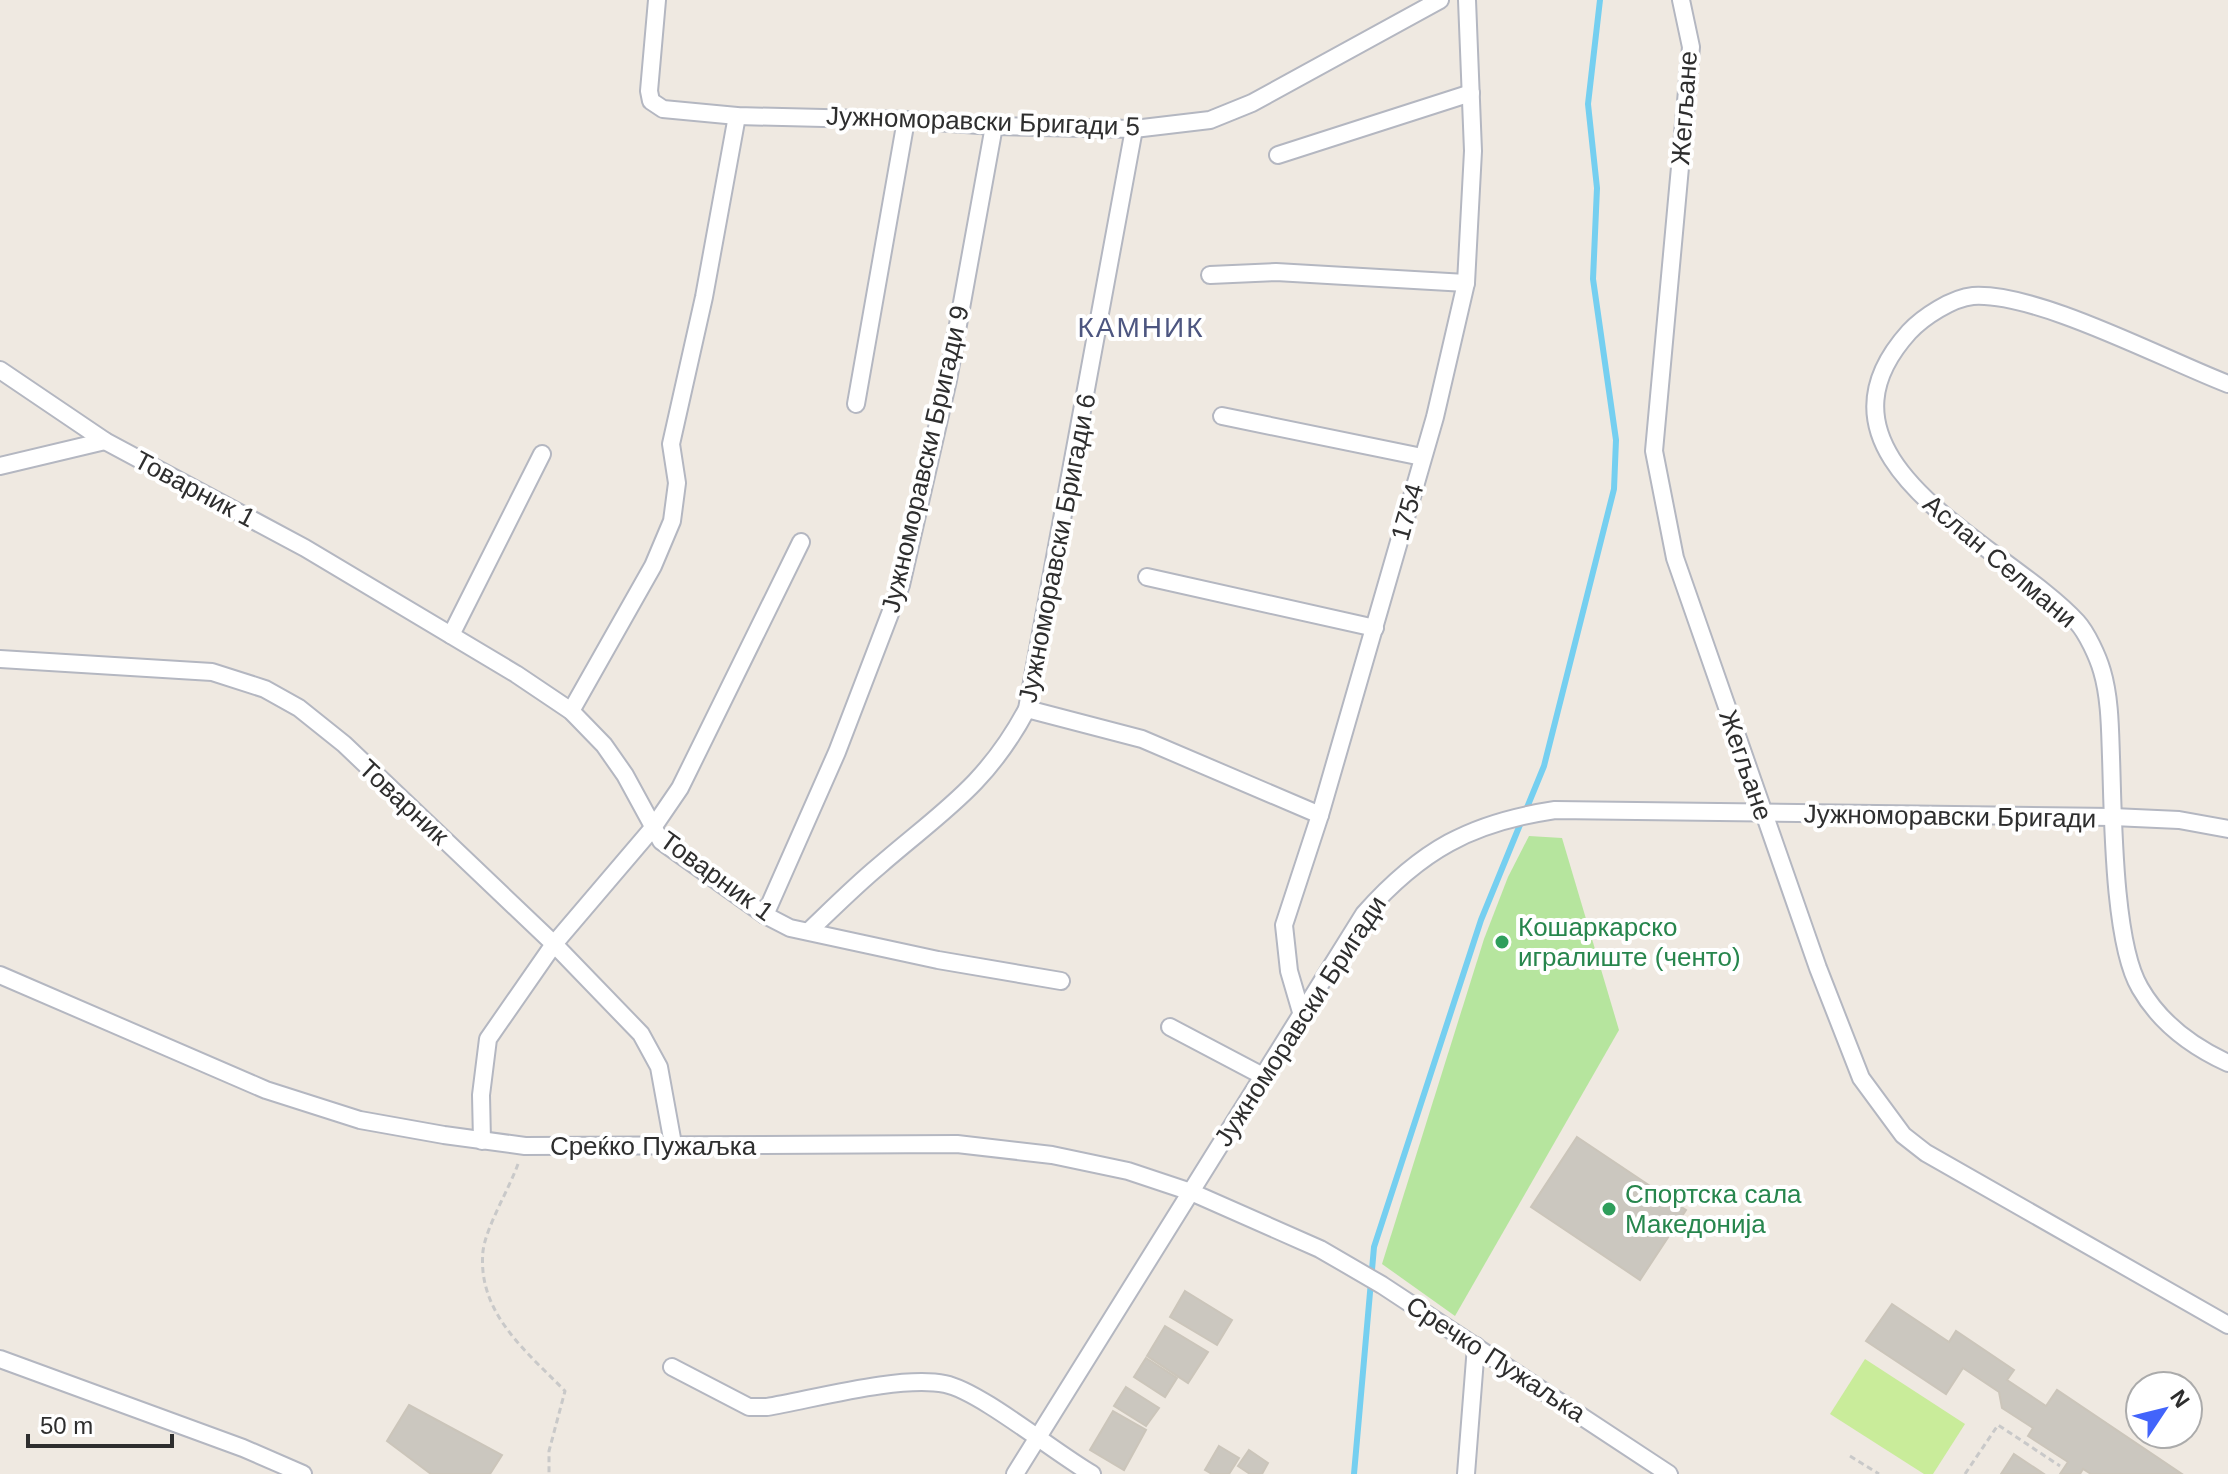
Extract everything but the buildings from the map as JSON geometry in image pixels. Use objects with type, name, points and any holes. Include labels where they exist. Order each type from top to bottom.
[{"type":"street","name":"Јужноморавски Бригади 5","points":[[657,0],[649,91],[651,101],[663,109],[737,116],[1134,129],[1210,120],[1238,109],[1440,0]]},
{"type":"street","name":"1754","points":[[1301,1012],[1289,971],[1284,925],[1375,628],[1466,283],[1473,151],[1467,0]]},
{"type":"street","name":"Жегљане","points":[[1681,0],[1691,47],[1654,451],[1675,558],[1763,814],[1861,1078],[1903,1135],[1926,1153],[2228,1325]]},
{"type":"street","points":[[1278,155],[1471,93]]},
{"type":"street","points":[[571,711],[653,566],[672,521],[677,483],[671,444],[704,297],[737,116]]},
{"type":"street","points":[[856,404],[906,120]]},
{"type":"street","name":"Јужноморавски Бригади 9","points":[[765,915],[837,752],[901,585],[948,380],[994,126]]},
{"type":"street","name":"Јужноморавски Бригади 6","points":[[810,930],[881,865],[931,827],[992,767],[1027,709],[1134,129]]},
{"type":"street","points":[[1210,275],[1276,272],[1466,283]]},
{"type":"street","name":"Аслан Селмани","points":[[2113,817],[2109,722],[2102,671],[2080,625],[2047,593],[1942,517],[1898,471],[1877,429],[1876,392],[1891,355],[1914,327],[1948,305],[1970,296],[2039,306],[2228,384]]},
{"type":"street","name":"Товарник 1","points":[[0,370],[105,441],[305,548],[571,711],[604,745],[625,775],[652,829],[672,851],[765,915],[790,928],[938,960],[1061,981]]},
{"type":"street","points":[[1222,416],[1422,457]]},
{"type":"street","name":"Товарник 1","points":[[0,466],[105,441]]},
{"type":"street","points":[[451,635],[542,454]]},
{"type":"street","points":[[482,1141],[481,1095],[488,1039],[554,944],[652,829],[680,788],[801,542]]},
{"type":"street","points":[[1147,577],[1375,628]]},
{"type":"street","name":"Товарник","points":[[0,659],[212,672],[265,689],[299,708],[344,744],[621,1012],[651,1051],[662,1079],[673,1144]]},
{"type":"street","points":[[1027,709],[1142,739],[1320,815]]},
{"type":"street","name":"Јужноморавски Бригади","points":[[1015,1474],[1364,914],[1398,875],[1460,835],[1518,816],[1555,810],[2113,817],[2179,820],[2228,829]]},
{"type":"street","name":"Јужноморавски Бригади","points":[[2113,817],[2125,947],[2140,988],[2176,1032],[2228,1063]]},
{"type":"street","name":"Среќко Пужаљка","points":[[0,975],[266,1090],[360,1120],[525,1146],[957,1144],[1052,1155],[1128,1171],[1191,1192],[1320,1249]]},
{"type":"street","points":[[1170,1027],[1261,1075]]},
{"type":"street","name":"Сречко Пужаљка","points":[[1320,1249],[1382,1285],[1669,1474]]},
{"type":"street","points":[[1466,1474],[1476,1346]]},
{"type":"street","points":[[0,1359],[243,1448],[303,1474]]},
{"type":"street","points":[[672,1367],[749,1407],[767,1407],[904,1383],[947,1384],[985,1404],[1092,1474]]},
{"type":"path","points":[[525,1146],[483,1250],[486,1299],[514,1338],[565,1391],[549,1451],[549,1474]]},
{"type":"path","points":[[1965,1474],[1998,1425],[2060,1466]]},
{"type":"path","points":[[1850,1456],[1879,1474]]},
{"type":"green space","points":[[1529,836],[1562,838],[1619,1030],[1455,1316],[1382,1264],[1484,939],[1508,877]]},
{"type":"green space","points":[[1865,1359],[1965,1424],[1933,1474],[1924,1474],[1830,1414]]},
{"type":"waterway","points":[[1354,1474],[1374,1247],[1481,920],[1544,766],[1614,489],[1616,440],[1593,279],[1597,188],[1588,104],[1600,0]]},
{"type":"place","name":"Кошаркарско игралиште (ченто)","points":[[1502,942]]},
{"type":"place","name":"Спортска сала Македонија","points":[[1609,1209]]},
{"type":"district","name":"КАМНИК","points":[[1141,327]]}]
